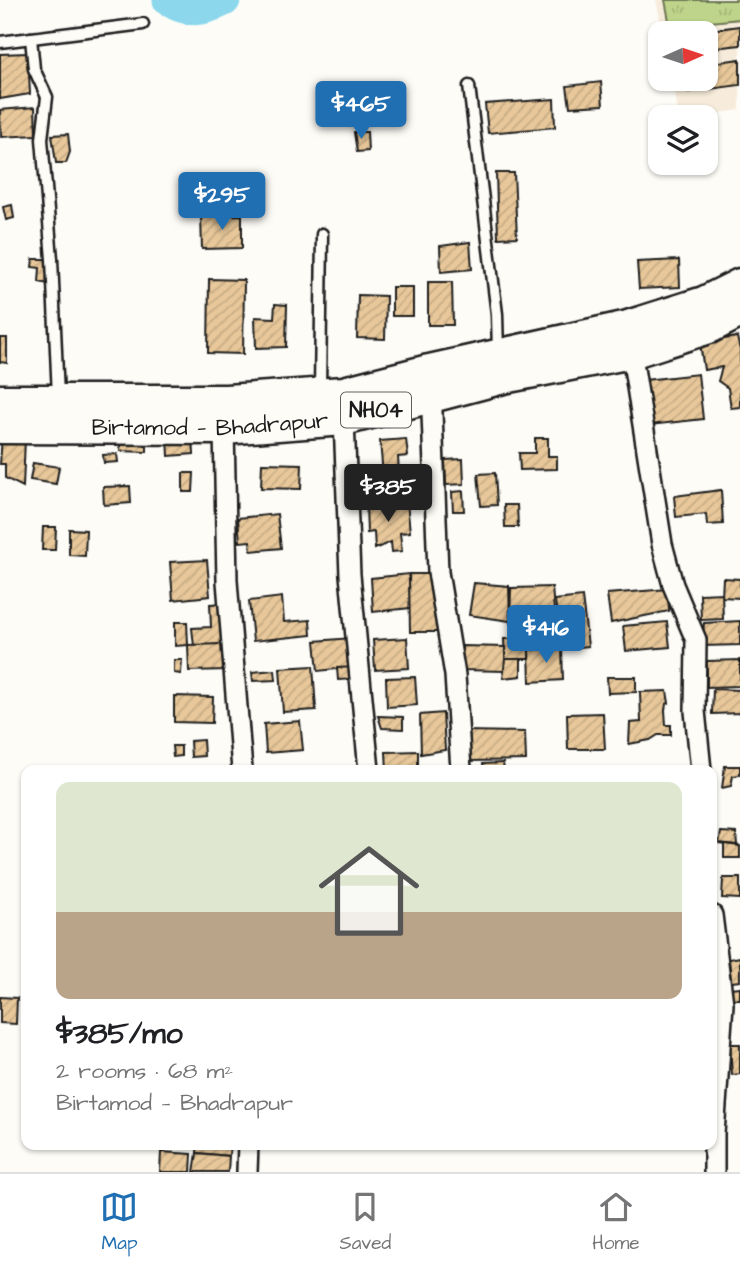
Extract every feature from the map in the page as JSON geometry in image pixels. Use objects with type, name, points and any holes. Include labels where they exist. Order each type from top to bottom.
[{"type":"main road","name":"Birtamod — Bhadrapur","points":[[0,401],[58,401],[241,418],[320,394],[503,377],[629,340],[740,285]]},
{"type":"main road","name":"Birtamod — Bhadrapur","points":[[0,427],[241,418],[344,419],[498,357],[709,327],[740,311]]},
{"type":"street","points":[[629,340],[662,544],[673,585],[696,640],[695,711],[700,765]]},
{"type":"street","points":[[431,383],[438,572],[454,674],[461,765]]},
{"type":"street","points":[[241,418],[227,581],[242,765]]},
{"type":"street","points":[[344,419],[350,575],[369,765]]},
{"type":"street","points":[[717,955],[723,1004],[717,1091]]},
{"type":"street","points":[[247,1172],[248,1150]]},
{"type":"street","points":[[714,1150],[714,1172]]},
{"type":"lane","points":[[0,42],[143,24]]},
{"type":"lane","points":[[31,38],[34,69],[47,97],[42,139],[52,259],[58,401]]},
{"type":"lane","points":[[469,86],[496,314],[498,357]]},
{"type":"lane","points":[[320,394],[322,234]]},
{"type":"shaded area","points":[[656,0],[740,0],[740,110],[718,113],[718,105],[677,105],[674,91],[718,91],[718,21],[660,21]]},
{"type":"green space","points":[[665,0],[740,0],[740,19],[669,21]]},
{"type":"building","points":[[740,26],[740,45],[718,48],[718,29]]},
{"type":"building","points":[[28,53],[30,94],[0,99],[0,54]]},
{"type":"building","points":[[740,59],[740,85],[718,88],[718,62]]},
{"type":"building","points":[[601,82],[603,105],[570,107],[567,86]]},
{"type":"building","points":[[554,99],[555,127],[488,133],[485,104]]},
{"type":"building","points":[[35,107],[36,135],[1,137],[0,110]]},
{"type":"building","points":[[354,132],[367,132],[368,151],[357,152]]},
{"type":"building","points":[[68,134],[70,152],[66,163],[56,163],[52,135]]},
{"type":"building","points":[[496,173],[514,173],[517,237],[498,238]]},
{"type":"building","points":[[12,205],[14,218],[6,220],[3,207]]},
{"type":"building","points":[[242,215],[242,248],[202,249],[201,216]]},
{"type":"building","points":[[470,242],[472,269],[441,272],[440,246]]},
{"type":"building","points":[[33,259],[48,259],[48,284],[39,282],[40,268],[32,267]]},
{"type":"building","points":[[679,260],[680,287],[639,289],[637,262]]},
{"type":"building","points":[[209,279],[244,280],[243,354],[208,353]]},
{"type":"building","points":[[428,282],[452,282],[453,325],[428,325]]},
{"type":"building","points":[[392,287],[413,287],[413,316],[392,316]]},
{"type":"building","points":[[358,295],[386,296],[385,339],[357,338]]},
{"type":"building","points":[[275,304],[287,305],[286,347],[256,348],[255,317],[274,318]]},
{"type":"building","points":[[737,337],[740,350],[740,407],[731,408],[728,388],[718,381],[722,367],[704,370],[700,343]]},
{"type":"building","points":[[0,338],[7,338],[7,363],[0,362]]},
{"type":"building","points":[[698,374],[703,419],[650,425],[645,380]]},
{"type":"building","points":[[121,430],[147,431],[147,452],[120,451]]},
{"type":"building","points":[[193,436],[194,454],[169,456],[168,438]]},
{"type":"building","points":[[2,437],[25,438],[23,487],[5,478],[5,464],[0,464]]},
{"type":"building","points":[[535,438],[548,438],[548,456],[557,456],[557,469],[520,470],[519,453],[535,453]]},
{"type":"building","points":[[406,439],[408,456],[398,457],[400,486],[384,487],[380,441]]},
{"type":"building","points":[[117,454],[118,462],[104,463],[103,455]]},
{"type":"building","points":[[463,459],[464,484],[446,485],[445,460]]},
{"type":"building","points":[[33,463],[59,467],[56,484],[30,480]]},
{"type":"building","points":[[262,463],[302,464],[301,489],[261,488]]},
{"type":"building","points":[[183,473],[194,473],[193,492],[183,492]]},
{"type":"building","points":[[495,473],[497,505],[481,506],[478,474]]},
{"type":"building","points":[[130,486],[131,503],[104,505],[103,487]]},
{"type":"building","points":[[721,490],[723,524],[707,525],[706,514],[676,517],[674,496]]},
{"type":"building","points":[[463,491],[464,511],[453,511],[452,492]]},
{"type":"building","points":[[407,502],[410,532],[400,533],[402,551],[392,552],[391,542],[375,549],[374,532],[367,533],[366,505]]},
{"type":"building","points":[[504,505],[517,505],[518,527],[505,527]]},
{"type":"building","points":[[277,514],[281,548],[251,551],[250,541],[240,542],[238,518]]},
{"type":"building","points":[[43,527],[56,527],[55,550],[42,550]]},
{"type":"building","points":[[69,529],[86,530],[85,556],[69,555]]},
{"type":"building","points":[[207,560],[210,596],[173,600],[170,562]]},
{"type":"building","points":[[409,574],[410,608],[373,612],[371,578]]},
{"type":"building","points":[[409,574],[439,574],[439,632],[410,632]]},
{"type":"building","points":[[723,578],[740,579],[740,598],[722,597]]},
{"type":"building","points":[[474,583],[509,586],[510,621],[469,615]]},
{"type":"building","points":[[552,587],[555,623],[510,623],[511,588]]},
{"type":"building","points":[[668,589],[669,611],[611,623],[607,594]]},
{"type":"building","points":[[722,593],[723,619],[701,620],[700,594]]},
{"type":"building","points":[[282,597],[284,622],[310,620],[311,635],[253,641],[249,601]]},
{"type":"building","points":[[582,597],[588,646],[561,649],[555,600]]},
{"type":"building","points":[[224,603],[226,644],[194,646],[192,628],[211,627],[210,604]]},
{"type":"building","points":[[740,621],[740,645],[702,646],[704,623]]},
{"type":"building","points":[[175,622],[187,622],[188,645],[175,646]]},
{"type":"building","points":[[667,622],[670,647],[626,651],[623,626]]},
{"type":"building","points":[[352,638],[355,667],[318,671],[315,641]]},
{"type":"building","points":[[407,638],[409,668],[375,670],[373,640]]},
{"type":"building","points":[[530,638],[529,659],[505,659],[504,639]]},
{"type":"building","points":[[226,644],[227,670],[189,671],[188,645]]},
{"type":"building","points":[[462,646],[505,647],[505,671],[462,670]]},
{"type":"building","points":[[562,648],[563,680],[530,682],[529,650]]},
{"type":"building","points":[[505,659],[521,659],[521,676],[503,678]]},
{"type":"building","points":[[174,660],[182,660],[181,674],[174,673]]},
{"type":"building","points":[[740,660],[740,686],[707,687],[707,661]]},
{"type":"building","points":[[313,666],[316,710],[283,712],[280,668]]},
{"type":"building","points":[[355,667],[356,679],[338,680],[337,668]]},
{"type":"building","points":[[275,670],[276,680],[253,681],[252,672]]},
{"type":"building","points":[[415,677],[417,705],[387,707],[386,678]]},
{"type":"building","points":[[607,677],[636,677],[636,692],[608,693]]},
{"type":"building","points":[[713,689],[740,690],[740,713],[712,714]]},
{"type":"building","points":[[667,691],[669,703],[666,704],[665,710],[666,725],[671,725],[671,735],[658,735],[650,740],[629,744],[630,723],[641,722],[640,692]]},
{"type":"building","points":[[174,696],[213,697],[212,723],[174,722]]},
{"type":"building","points":[[443,713],[445,750],[421,754],[420,715]]},
{"type":"building","points":[[603,713],[605,749],[568,749],[567,714]]},
{"type":"building","points":[[378,716],[403,717],[403,729],[382,728]]},
{"type":"building","points":[[300,721],[303,750],[266,753],[264,724]]},
{"type":"building","points":[[466,731],[525,732],[526,760],[468,761]]},
{"type":"building","points":[[203,740],[204,756],[191,757],[190,741]]},
{"type":"building","points":[[172,746],[181,746],[181,756],[173,757]]},
{"type":"building","points":[[418,751],[418,765],[387,765],[386,752]]},
{"type":"building","points":[[725,766],[740,766],[740,775],[733,776],[731,786],[722,788]]},
{"type":"building","points":[[721,832],[736,833],[737,845],[719,843]]},
{"type":"building","points":[[724,844],[740,846],[740,858],[724,858]]},
{"type":"building","points":[[723,878],[740,878],[740,899],[722,898]]},
{"type":"building","points":[[740,957],[740,981],[731,982],[729,959]]},
{"type":"building","points":[[740,987],[740,999],[730,999],[729,988]]},
{"type":"building","points":[[0,997],[17,998],[16,1024],[0,1023]]},
{"type":"building","points":[[730,1044],[740,1044],[740,1074],[732,1075]]},
{"type":"building","points":[[197,1150],[230,1150],[229,1156],[197,1153]]},
{"type":"building","points":[[161,1152],[192,1154],[191,1172],[160,1172]]},
{"type":"building","points":[[197,1153],[229,1156],[228,1172],[194,1172]]},
{"type":"waterway","points":[[169,0],[183,7],[196,9],[224,0]]}]
